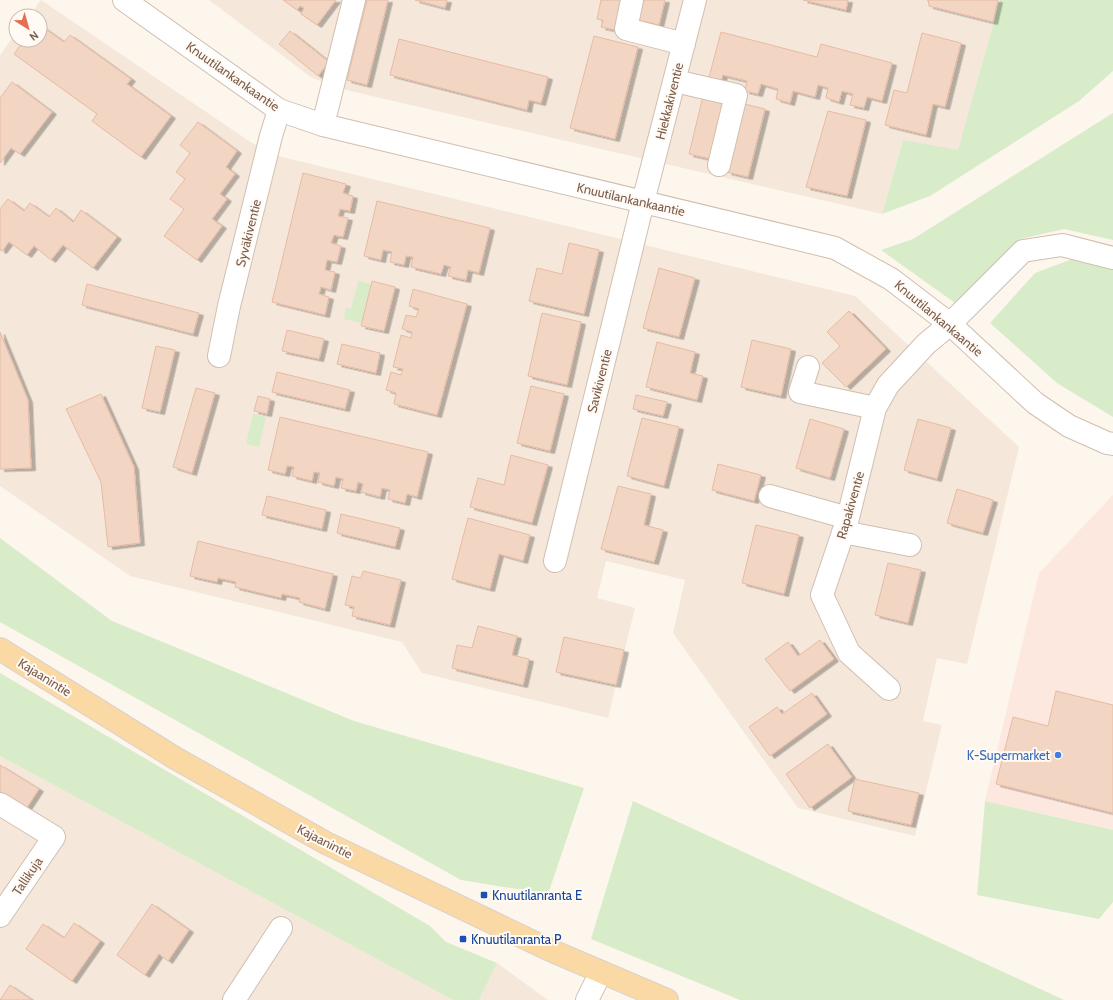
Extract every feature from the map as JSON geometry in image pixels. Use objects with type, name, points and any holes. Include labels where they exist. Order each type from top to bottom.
[{"type":"main road","name":"Kajaanintie","points":[[0,649],[175,758],[326,842],[550,950],[667,1000]]},
{"type":"street","name":"Knuutilankankaantie","points":[[124,0],[279,110],[323,125],[836,248],[891,279],[950,324],[1035,403],[1069,426],[1107,443],[1113,444]]},
{"type":"street","points":[[323,125],[354,0]]},
{"type":"street","points":[[632,0],[626,28],[684,44]]},
{"type":"street","name":"Hiekkakiventie","points":[[643,202],[695,0]]},
{"type":"street","points":[[675,81],[736,95],[719,164]]},
{"type":"street","name":"Syväkiventie","points":[[219,356],[231,298],[271,136],[279,110]]},
{"type":"street","name":"Savikiventie","points":[[555,561],[643,202]]},
{"type":"street","name":"Rapakiventie","points":[[889,689],[849,653],[822,595],[845,525],[875,408],[888,385],[926,344],[950,324],[1023,251],[1062,245],[1113,258]]},
{"type":"street","points":[[808,367],[800,392],[875,408]]},
{"type":"street","points":[[770,496],[845,525],[910,545]]},
{"type":"street","name":"Tallikuja","points":[[0,804],[54,837],[0,916]]},
{"type":"street","points":[[234,1000],[281,928]]},
{"type":"street","points":[[587,1000],[601,972]]},
{"type":"shaded area","points":[[41,0],[252,143],[282,157],[855,296],[1019,447],[967,664],[937,658],[923,721],[942,725],[915,836],[798,808],[673,633],[685,580],[606,561],[597,598],[635,608],[608,718],[422,673],[402,642],[130,576],[0,486],[0,55],[8,44],[8,48],[48,48],[48,8],[35,8]]},
{"type":"shaded area","points":[[209,0],[1000,0],[958,151],[903,140],[882,214],[346,90],[312,78]]},
{"type":"shaded area","points":[[1113,495],[1113,830],[985,801],[1039,573]]},
{"type":"shaded area","points":[[0,756],[453,1000],[0,1000]]},
{"type":"shaded area","points":[[497,963],[548,1000],[479,1000]]},
{"type":"green space","points":[[1000,0],[1113,0],[1113,71],[1079,101],[930,196],[882,214],[903,140],[958,150]]},
{"type":"green space","points":[[1113,113],[1113,240],[1064,229],[1020,239],[955,303],[881,250],[913,239]]},
{"type":"green space","points":[[1075,258],[1113,267],[1113,417],[1057,383],[990,323],[1035,273]]},
{"type":"green space","points":[[358,281],[371,284],[362,323],[344,319],[346,308],[351,309]]},
{"type":"green space","points":[[253,414],[266,417],[259,447],[246,444]]},
{"type":"green space","points":[[0,538],[112,621],[354,721],[584,788],[548,894],[461,880],[0,622]]},
{"type":"green space","points":[[0,673],[430,926],[446,942],[497,963],[479,1000],[453,1000],[0,756]]},
{"type":"green space","points":[[633,801],[1064,1000],[740,1000],[591,939]]},
{"type":"green space","points":[[985,801],[1113,830],[1113,902],[1099,919],[977,895]]},
{"type":"building","points":[[283,0],[336,0],[317,25],[301,14],[304,8],[300,6],[297,10]]},
{"type":"building","points":[[367,0],[388,0],[367,85],[347,80]]},
{"type":"building","points":[[415,0],[447,0],[445,8]]},
{"type":"building","points":[[601,0],[622,0],[615,30],[601,27],[603,20],[597,19]]},
{"type":"building","points":[[643,0],[665,0],[659,25],[638,20]]},
{"type":"building","points":[[803,0],[848,0],[846,10]]},
{"type":"building","points":[[928,0],[998,0],[993,22],[929,6]]},
{"type":"building","points":[[48,31],[64,42],[70,35],[131,79],[127,84],[171,116],[141,157],[92,121],[97,114],[14,54],[18,48],[48,48]]},
{"type":"building","points":[[290,31],[329,62],[318,76],[279,44]]},
{"type":"building","points":[[721,32],[817,57],[821,44],[892,63],[882,101],[867,97],[864,108],[850,105],[853,94],[842,91],[839,102],[826,98],[828,88],[818,85],[815,97],[793,91],[790,103],[776,99],[778,89],[761,84],[758,94],[745,91],[747,81],[723,75],[720,84],[708,81]]},
{"type":"building","points":[[922,33],[961,43],[945,107],[933,104],[926,135],[885,125],[894,90],[907,93]]},
{"type":"building","points":[[594,36],[638,47],[615,139],[570,128]]},
{"type":"building","points":[[399,39],[548,77],[541,103],[529,100],[527,110],[390,75]]},
{"type":"building","points":[[12,82],[52,112],[20,154],[11,148],[0,163],[0,98]]},
{"type":"building","points":[[704,92],[726,97],[711,159],[689,154]]},
{"type":"building","points":[[744,104],[765,109],[748,177],[727,172]]},
{"type":"building","points":[[828,111],[866,120],[847,196],[806,187]]},
{"type":"building","points":[[198,122],[237,151],[226,167],[235,174],[220,194],[227,199],[212,219],[222,226],[197,260],[164,236],[184,209],[170,199],[185,179],[176,172],[190,153],[180,145]]},
{"type":"building","points":[[303,173],[346,184],[343,193],[353,196],[350,211],[340,209],[338,216],[348,218],[343,237],[334,235],[331,243],[341,246],[337,262],[327,260],[325,270],[335,272],[331,290],[321,287],[319,294],[329,297],[325,315],[272,302]]},
{"type":"building","points":[[8,199],[24,211],[30,203],[49,217],[56,208],[73,222],[81,210],[117,237],[93,268],[63,245],[51,260],[34,246],[27,255],[9,242],[2,251],[0,250],[0,209]]},
{"type":"building","points":[[377,201],[490,228],[479,273],[468,270],[466,280],[448,276],[451,267],[444,265],[441,274],[411,267],[413,257],[406,256],[404,265],[390,262],[392,252],[383,250],[381,260],[364,256]]},
{"type":"building","points":[[569,243],[599,250],[584,314],[529,301],[537,268],[562,274]]},
{"type":"building","points":[[659,268],[695,278],[679,337],[643,328]]},
{"type":"building","points":[[372,281],[395,287],[384,331],[361,326]]},
{"type":"building","points":[[87,284],[199,313],[193,334],[82,305]]},
{"type":"building","points":[[413,289],[467,304],[437,415],[394,404],[396,393],[386,390],[391,372],[401,375],[403,369],[393,367],[401,335],[411,338],[412,332],[402,329],[406,315],[416,317],[419,309],[409,306]]},
{"type":"building","points":[[849,311],[886,349],[846,387],[822,363],[840,346],[827,332]]},
{"type":"building","points":[[542,313],[581,322],[567,385],[528,376]]},
{"type":"building","points":[[287,330],[324,339],[319,359],[282,351]]},
{"type":"building","points":[[0,332],[28,400],[31,468],[0,469]]},
{"type":"building","points":[[752,340],[791,349],[781,396],[741,387]]},
{"type":"building","points":[[657,342],[695,352],[690,373],[703,376],[697,400],[646,387]]},
{"type":"building","points":[[342,344],[380,353],[376,373],[337,364]]},
{"type":"building","points":[[156,346],[175,350],[160,412],[142,408]]},
{"type":"building","points":[[277,372],[350,390],[345,409],[272,392]]},
{"type":"building","points":[[531,386],[564,394],[550,451],[517,443]]},
{"type":"building","points":[[196,388],[215,393],[192,473],[173,467]]},
{"type":"building","points":[[101,394],[134,467],[140,543],[108,547],[101,482],[66,409]]},
{"type":"building","points":[[636,395],[667,402],[663,416],[633,409]]},
{"type":"building","points":[[258,396],[270,399],[267,414],[254,411]]},
{"type":"building","points":[[280,417],[428,452],[417,497],[407,494],[405,503],[388,499],[390,490],[382,488],[380,497],[361,492],[363,484],[358,482],[356,491],[341,488],[343,479],[336,477],[334,486],[318,482],[320,473],[314,472],[312,481],[292,476],[294,467],[287,466],[285,474],[268,470]]},
{"type":"building","points":[[642,418],[679,427],[664,486],[627,476]]},
{"type":"building","points":[[810,419],[844,429],[830,478],[796,468]]},
{"type":"building","points":[[918,419],[951,428],[937,479],[904,470]]},
{"type":"building","points":[[511,455],[548,465],[532,523],[470,507],[478,478],[504,485]]},
{"type":"building","points":[[718,464],[761,475],[754,501],[712,490]]},
{"type":"building","points":[[618,486],[651,494],[644,525],[663,530],[654,562],[601,549]]},
{"type":"building","points":[[957,489],[993,500],[983,533],[947,523]]},
{"type":"building","points":[[267,496],[326,510],[322,529],[262,515]]},
{"type":"building","points":[[341,514],[400,528],[395,547],[337,533]]},
{"type":"building","points":[[468,518],[530,535],[523,561],[499,554],[490,589],[452,579]]},
{"type":"building","points":[[756,525],[799,535],[784,594],[742,583]]},
{"type":"building","points":[[198,541],[333,574],[325,609],[299,602],[300,598],[282,594],[281,598],[235,587],[236,582],[218,578],[217,582],[190,576]]},
{"type":"building","points":[[888,563],[921,570],[908,623],[875,615]]},
{"type":"building","points":[[363,571],[401,580],[390,625],[352,616],[354,607],[345,605],[352,576],[361,578]]},
{"type":"building","points":[[478,626],[517,636],[512,655],[529,659],[523,685],[452,668],[457,645],[472,648]]},
{"type":"building","points":[[564,637],[624,650],[616,685],[556,672]]},
{"type":"building","points":[[820,640],[834,659],[790,691],[765,659],[788,642],[798,656]]},
{"type":"building","name":"K-Supermarket","points":[[1056,691],[1113,705],[1113,813],[996,784],[1013,717],[1048,726]]},
{"type":"building","points":[[812,693],[827,714],[770,756],[749,727],[777,707],[782,714]]},
{"type":"building","points":[[828,744],[852,777],[810,808],[786,774]]},
{"type":"building","points":[[0,765],[39,789],[26,809],[0,792]]},
{"type":"building","points":[[855,779],[919,793],[911,825],[848,811]]},
{"type":"building","points":[[152,904],[189,930],[168,961],[159,954],[145,975],[117,955]]},
{"type":"building","points":[[74,923],[100,941],[72,981],[26,949],[43,924],[64,938]]},
{"type":"building","points":[[10,985],[32,1000],[0,1000]]},
{"type":"place","name":"K-Supermarket","points":[[1058,755]]},
{"type":"place","name":"Knuutilanranta E","points":[[484,895]]},
{"type":"place","name":"Knuutilanranta P","points":[[463,939]]}]
